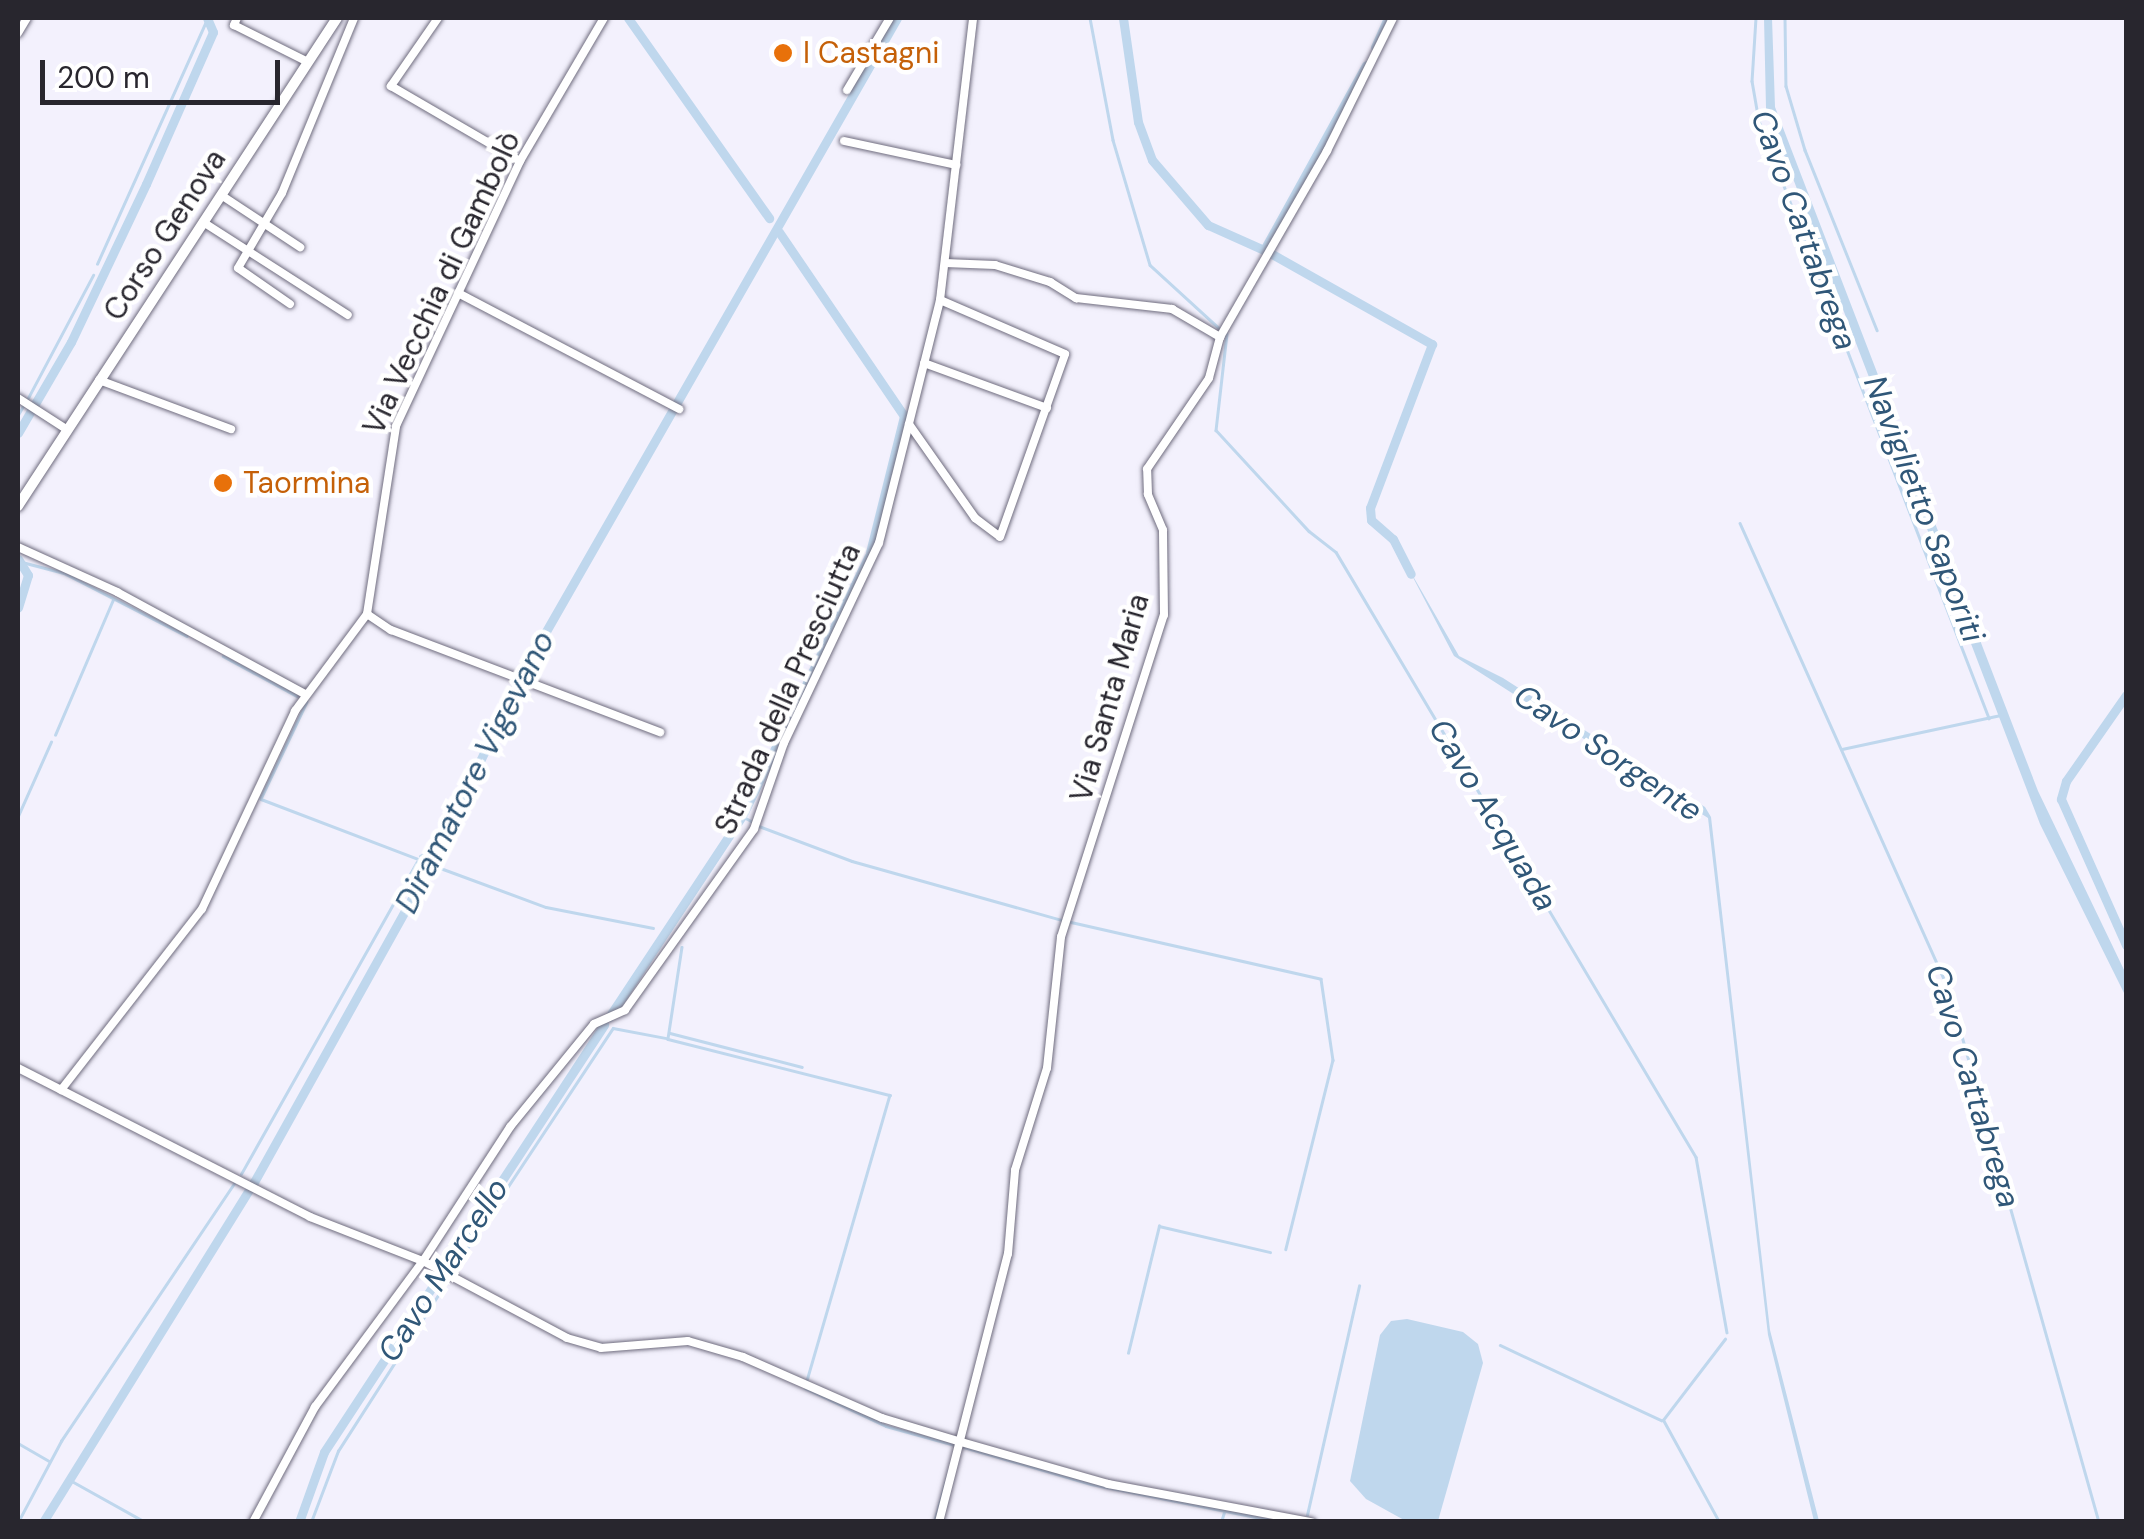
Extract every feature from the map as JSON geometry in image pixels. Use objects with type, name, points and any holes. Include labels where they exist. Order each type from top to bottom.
[{"type":"main road","name":"Corso Genova","points":[[18,506],[337,18]]},
{"type":"street","points":[[18,33],[27,18]]},
{"type":"street","points":[[237,18],[234,24],[308,62]]},
{"type":"street","points":[[290,304],[239,273],[265,224],[354,18]]},
{"type":"street","points":[[438,18],[391,86],[520,161]]},
{"type":"street","name":"Via Vecchia di Gambolò","points":[[61,1090],[202,910],[306,694],[367,614],[388,451],[520,161],[604,18]]},
{"type":"street","points":[[847,90],[890,18]]},
{"type":"street","name":"Strada della Presciutta","points":[[253,1522],[314,1407],[423,1261],[510,1127],[594,1024],[626,1010],[742,851],[784,743],[867,577],[940,300],[973,18]]},
{"type":"street","name":"Via Santa Maria","points":[[939,1522],[1011,1239],[1014,1170],[1047,1068],[1061,937],[1164,615],[1163,530],[1148,494],[1148,469],[1209,378],[1220,337],[1326,152],[1393,18]]},
{"type":"street","points":[[844,141],[956,165]]},
{"type":"street","points":[[221,196],[300,247]]},
{"type":"street","points":[[204,222],[348,315]]},
{"type":"street","points":[[945,263],[995,265],[1050,282],[1076,298],[1172,309],[1220,337]]},
{"type":"street","points":[[458,293],[679,408]]},
{"type":"street","points":[[909,424],[975,518],[1000,537],[1066,354],[1062,348],[940,300]]},
{"type":"street","points":[[924,363],[1046,408]]},
{"type":"street","points":[[99,380],[231,429]]},
{"type":"street","points":[[18,400],[66,429]]},
{"type":"street","points":[[18,547],[117,592],[306,694]]},
{"type":"street","points":[[367,614],[392,630],[523,676],[660,732]]},
{"type":"street","points":[[18,1068],[252,1184],[310,1217],[423,1261],[567,1338],[601,1348],[688,1341],[744,1357],[882,1418],[961,1442],[1108,1484],[1311,1522]]},
{"type":"water","name":"Naviglietto Saporiti","points":[[1764,18],[1772,18],[1775,107],[2038,791],[2126,974],[2126,997],[2040,824],[1766,108]]},
{"type":"water","points":[[1406,564],[1459,656],[1503,678],[1705,807],[1711,817],[1770,1330],[1819,1521],[1814,1521],[1768,1335],[1708,818],[1454,656]]},
{"type":"water","points":[[1407,1319],[1463,1332],[1478,1344],[1483,1363],[1438,1521],[1404,1520],[1366,1499],[1350,1481],[1380,1335],[1391,1321]]},
{"type":"waterway","points":[[18,433],[71,342],[146,184],[213,32],[207,18]]},
{"type":"waterway","name":"Cavo Marcello","points":[[628,18],[769,218]]},
{"type":"waterway","name":"Diramatore Vigevano","points":[[43,1522],[254,1182],[433,860],[521,675],[897,18]]},
{"type":"waterway","name":"Cavo Acquada","points":[[1090,18],[1113,140],[1150,265],[1220,329]]},
{"type":"waterway","name":"Cavo Sorgente","points":[[1123,18],[1138,122],[1152,160],[1208,225],[1266,251]]},
{"type":"waterway","points":[[1375,47],[1388,18]]},
{"type":"waterway","name":"Cavo Cattabrega","points":[[1756,18],[1752,81],[1759,121],[1989,718]]},
{"type":"waterway","points":[[1785,18],[1786,86],[1805,150],[1877,330]]},
{"type":"waterway","name":"Cavo Cattabrega","points":[[97,264],[206,22]]},
{"type":"waterway","points":[[1264,250],[1366,65]]},
{"type":"waterway","name":"Cavo Marcello","points":[[779,232],[904,416],[870,552]]},
{"type":"waterway","name":"Cavo Sorgente","points":[[1272,254],[1432,344],[1370,508],[1371,520],[1393,539],[1411,574]]},
{"type":"waterway","name":"Cavo Cattabrega","points":[[28,398],[93,275]]},
{"type":"waterway","name":"Cavo Acquada","points":[[1227,334],[1216,430],[1309,531],[1336,552],[1696,1157],[1727,1332]]},
{"type":"waterway","name":"Cavo Cattabrega","points":[[18,415],[23,406]]},
{"type":"waterway","name":"Cavo Cattabrega","points":[[1740,523],[1949,990],[2099,1522]]},
{"type":"waterway","name":"Cavo Marcello","points":[[609,1017],[742,816],[869,556]]},
{"type":"waterway","points":[[18,559],[28,575],[18,608]]},
{"type":"waterway","points":[[22,562],[64,573],[187,636]]},
{"type":"waterway","points":[[55,735],[113,600]]},
{"type":"waterway","points":[[223,656],[297,696]]},
{"type":"waterway","points":[[2126,695],[2066,781],[2061,799],[2126,945]]},
{"type":"waterway","points":[[307,702],[261,799],[421,860]]},
{"type":"waterway","name":"Cavo Cattabrega","points":[[1842,749],[2001,715]]},
{"type":"waterway","points":[[18,816],[51,742]]},
{"type":"waterway","points":[[742,816],[751,821]]},
{"type":"waterway","points":[[759,826],[852,861],[1062,920]]},
{"type":"waterway","points":[[241,1174],[417,862]]},
{"type":"waterway","points":[[435,866],[546,907],[653,928]]},
{"type":"waterway","points":[[1071,922],[1321,979],[1333,1060],[1286,1249]]},
{"type":"waterway","points":[[682,947],[668,1039],[890,1095],[807,1380]]},
{"type":"waterway","name":"Cavo Marcello","points":[[299,1522],[324,1452],[604,1025]]},
{"type":"waterway","points":[[452,1271],[613,1028],[666,1038]]},
{"type":"waterway","points":[[670,1033],[802,1067]]},
{"type":"waterway","points":[[18,1522],[61,1441],[235,1182]]},
{"type":"waterway","points":[[1128,1353],[1159,1226],[1270,1252]]},
{"type":"waterway","points":[[311,1522],[338,1451],[444,1286]]},
{"type":"waterway","points":[[1307,1515],[1359,1286]]},
{"type":"waterway","name":"Cavo Acquada","points":[[1719,1522],[1663,1420],[1725,1339]]},
{"type":"waterway","points":[[1500,1345],[1661,1420]]},
{"type":"waterway","points":[[805,1388],[886,1426],[955,1445]]},
{"type":"waterway","points":[[18,1443],[49,1461]]},
{"type":"waterway","points":[[964,1447],[1091,1484],[1282,1522]]},
{"type":"waterway","points":[[934,1522],[949,1470]]},
{"type":"waterway","points":[[70,1480],[145,1522]]},
{"type":"waterway","points":[[1221,1522],[1224,1512]]},
{"type":"place","name":"I Castagni","points":[[783,53]]},
{"type":"place","name":"Taormina","points":[[223,483]]}]
